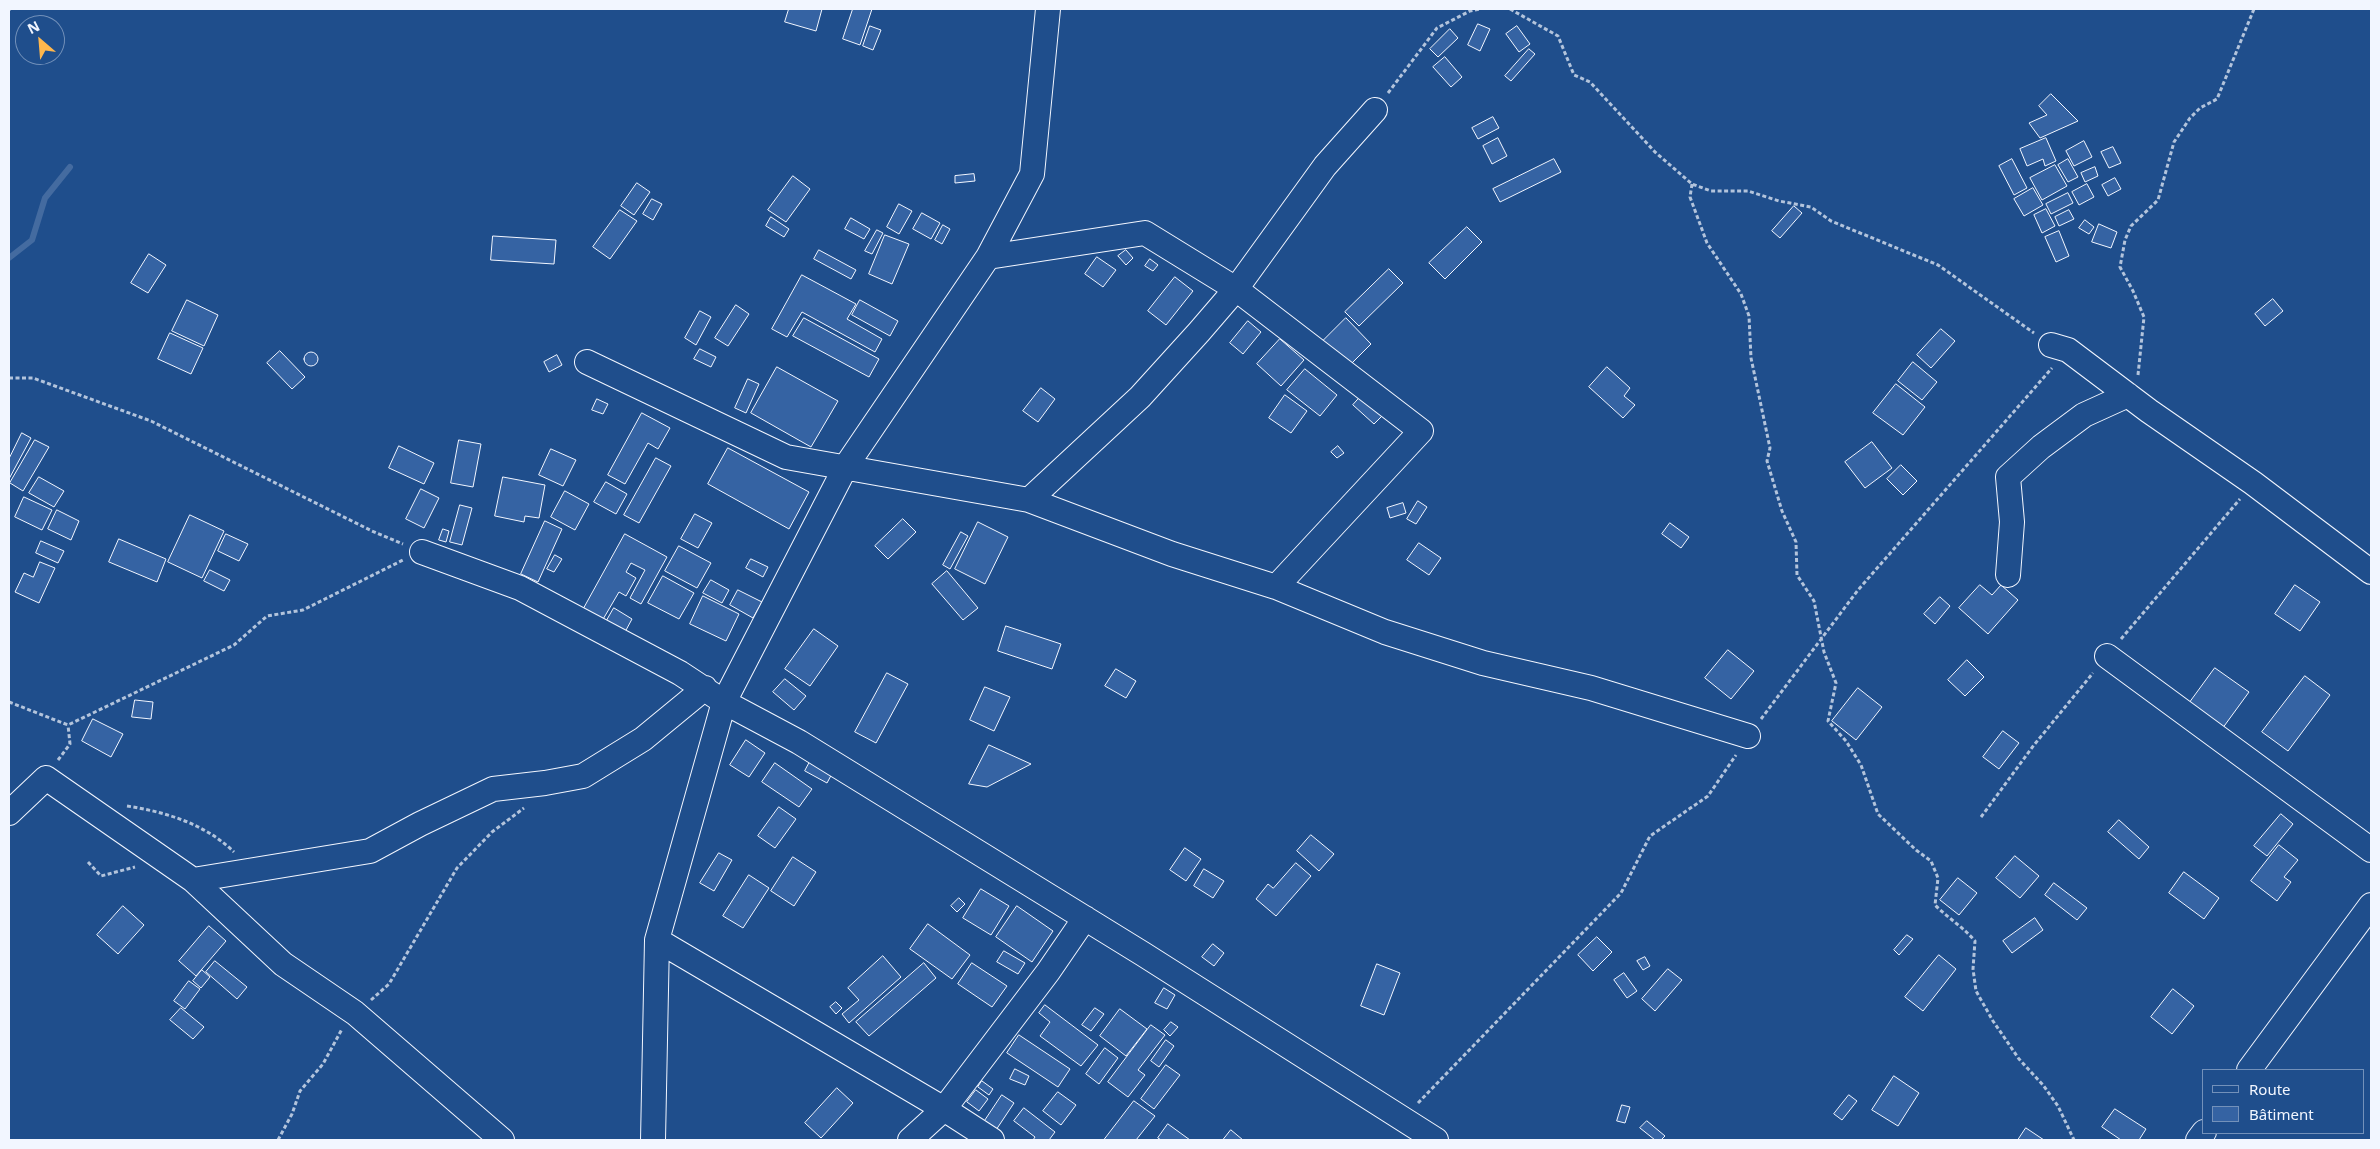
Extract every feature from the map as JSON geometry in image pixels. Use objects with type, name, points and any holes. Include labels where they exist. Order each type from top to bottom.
[{"type":"street","points":[[653,1140],[657,940],[724,702],[846,466],[988,257],[1032,174],[1048,9]]},
{"type":"street","points":[[1029,500],[1140,398],[1236,289],[1325,166],[1375,110]]},
{"type":"street","points":[[988,257],[1145,233],[1236,289],[1421,431],[1276,586]]},
{"type":"street","points":[[2052,345],[2068,350],[2133,387],[2253,483],[2371,572]]},
{"type":"street","points":[[587,362],[786,457],[846,466],[1029,500],[1172,554],[1276,586],[1394,635],[1482,663],[1591,688],[1748,736]]},
{"type":"street","points":[[2008,575],[2012,522],[2008,477],[2041,447],[2084,415],[2133,387]]},
{"type":"street","points":[[422,552],[520,588],[705,688],[724,702],[799,742],[1085,918],[1436,1140]]},
{"type":"street","points":[[2107,656],[2371,850]]},
{"type":"street","points":[[193,880],[370,851],[420,824],[493,790],[583,776],[643,739],[705,688]]},
{"type":"street","points":[[9,813],[46,778],[97,811],[193,880],[283,964],[355,1013],[502,1140]]},
{"type":"street","points":[[2251,1069],[2371,908]]},
{"type":"street","points":[[910,1140],[944,1109],[1048,972],[1085,918]]},
{"type":"street","points":[[657,940],[944,1109],[992,1140]]},
{"type":"path","points":[[1375,110],[1437,28],[1470,11],[1481,9]]},
{"type":"path","points":[[1510,9],[1558,36],[1574,75],[1590,82],[1655,152],[1692,184],[1711,191],[1748,191],[1779,201],[1811,206],[1832,221],[1938,265],[2052,345]]},
{"type":"path","points":[[2133,387],[2144,317],[2120,267],[2125,240],[2130,226],[2158,200],[2174,142],[2190,118],[2200,108],[2217,99],[2254,9]]},
{"type":"path","points":[[1692,184],[1690,197],[1707,244],[1741,294],[1749,316],[1751,358],[1770,448],[1767,461],[1782,511],[1796,542],[1797,575],[1814,601],[1824,652],[1836,683],[1828,721],[1846,741],[1861,765],[1878,814],[1930,861],[1938,878],[1935,905],[1952,922],[1963,927],[1975,941],[1973,970],[1976,991],[1993,1022],[2019,1059],[2043,1085],[2058,1106],[2074,1140]]},
{"type":"path","points":[[9,378],[33,378],[151,421],[372,531],[422,552]]},
{"type":"path","points":[[9,702],[68,725],[234,645],[267,616],[304,610],[422,552]]},
{"type":"path","points":[[46,778],[70,744],[68,725]]},
{"type":"path","points":[[278,1140],[292,1114],[300,1092],[323,1064],[336,1037],[355,1013],[389,984],[457,868],[492,832],[530,803],[545,783]]},
{"type":"path","points":[[97,811],[121,806],[163,813],[189,822],[222,840],[248,866],[261,870]]},
{"type":"building","points":[[789,9],[822,9],[816,31],[785,22]]},
{"type":"building","points":[[853,9],[872,9],[860,45],[843,39]]},
{"type":"building","points":[[1478,24],[1490,29],[1480,51],[1468,45]]},
{"type":"building","points":[[870,26],[881,30],[873,50],[863,46]]},
{"type":"building","points":[[1517,26],[1530,44],[1519,52],[1506,34]]},
{"type":"building","points":[[1450,29],[1458,38],[1438,57],[1430,49]]},
{"type":"building","points":[[1529,49],[1535,54],[1511,81],[1505,76]]},
{"type":"building","points":[[1445,57],[1462,77],[1451,87],[1433,67]]},
{"type":"building","points":[[2051,94],[2078,121],[2040,138],[2029,123],[2047,115],[2039,106]]},
{"type":"building","points":[[1493,117],[1499,128],[1478,139],[1472,128]]},
{"type":"building","points":[[1498,138],[1507,156],[1492,164],[1483,146]]},
{"type":"building","points":[[2046,138],[2056,161],[2045,166],[2043,159],[2027,166],[2020,149]]},
{"type":"building","points":[[2084,141],[2092,157],[2074,166],[2066,151]]},
{"type":"building","points":[[2113,147],[2121,163],[2109,168],[2101,152]]},
{"type":"building","points":[[1554,159],[1561,172],[1500,202],[1493,189]]},
{"type":"building","points":[[2012,159],[2027,188],[2014,195],[1999,166]]},
{"type":"building","points":[[2068,159],[2078,177],[2068,182],[2058,165]]},
{"type":"building","points":[[2055,165],[2067,186],[2042,200],[2030,178]]},
{"type":"building","points":[[2095,167],[2098,176],[2085,182],[2081,173]]},
{"type":"building","points":[[974,174],[975,181],[955,183],[955,176]]},
{"type":"building","points":[[793,176],[810,189],[786,222],[768,210]]},
{"type":"building","points":[[2115,178],[2121,189],[2108,196],[2102,185]]},
{"type":"building","points":[[637,183],[650,192],[634,215],[621,206]]},
{"type":"building","points":[[2087,184],[2094,197],[2079,205],[2072,192]]},
{"type":"building","points":[[2033,188],[2043,205],[2024,216],[2014,199]]},
{"type":"building","points":[[2068,193],[2073,203],[2051,214],[2046,204]]},
{"type":"building","points":[[652,199],[662,204],[653,220],[643,214]]},
{"type":"building","points":[[899,204],[912,211],[899,234],[887,227]]},
{"type":"building","points":[[1794,206],[1802,213],[1780,238],[1772,231]]},
{"type":"building","points":[[2046,209],[2055,226],[2042,233],[2034,215]]},
{"type":"building","points":[[620,210],[637,221],[610,259],[593,247]]},
{"type":"building","points":[[2069,210],[2074,219],[2059,226],[2055,217]]},
{"type":"building","points":[[922,213],[940,223],[931,239],[913,229]]},
{"type":"building","points":[[771,217],[789,229],[784,237],[766,226]]},
{"type":"building","points":[[851,218],[870,229],[864,239],[845,229]]},
{"type":"building","points":[[2085,220],[2094,227],[2089,234],[2079,228]]},
{"type":"building","points":[[2099,224],[2117,232],[2111,248],[2092,242]]},
{"type":"building","points":[[943,225],[950,229],[942,244],[935,240]]},
{"type":"building","points":[[1467,227],[1482,242],[1445,279],[1429,263]]},
{"type":"building","points":[[877,230],[883,233],[872,254],[865,251]]},
{"type":"building","points":[[2059,231],[2069,256],[2056,262],[2045,237]]},
{"type":"building","points":[[885,235],[909,244],[892,284],[869,274]]},
{"type":"building","points":[[493,236],[556,240],[554,264],[491,260]]},
{"type":"building","points":[[819,250],[856,270],[851,279],[814,259]]},
{"type":"building","points":[[1126,250],[1133,258],[1126,265],[1118,256]]},
{"type":"building","points":[[149,254],[166,265],[148,293],[131,283]]},
{"type":"building","points":[[1097,257],[1116,270],[1103,287],[1085,274]]},
{"type":"building","points":[[1150,259],[1158,265],[1153,271],[1145,266]]},
{"type":"building","points":[[1389,269],[1403,283],[1359,326],[1345,312]]},
{"type":"building","points":[[802,275],[856,304],[847,319],[882,339],[875,352],[802,312],[787,337],[772,329]]},
{"type":"building","points":[[1175,277],[1193,291],[1166,325],[1148,311]]},
{"type":"building","points":[[2273,299],[2283,311],[2265,326],[2255,314]]},
{"type":"building","points":[[187,300],[218,315],[204,346],[172,331]]},
{"type":"building","points":[[860,300],[898,321],[890,336],[852,315]]},
{"type":"building","points":[[736,305],[749,314],[728,346],[715,338]]},
{"type":"building","points":[[700,311],[711,317],[696,345],[685,338]]},
{"type":"building","points":[[804,318],[879,359],[869,377],[793,336]]},
{"type":"building","points":[[1346,318],[1371,344],[1348,367],[1323,341]]},
{"type":"building","points":[[1248,321],[1261,332],[1243,354],[1230,343]]},
{"type":"building","points":[[1941,329],[1955,341],[1931,368],[1917,355]]},
{"type":"building","points":[[170,333],[203,348],[191,374],[158,359]]},
{"type":"building","points":[[1280,339],[1304,360],[1281,386],[1257,364]]},
{"type":"building","points":[[700,349],[716,357],[711,367],[694,359]]},
{"type":"building","points":[[280,351],[305,377],[292,389],[267,363]]},
{"type":"building","points":[[311,352],[316,354],[318,359],[316,364],[311,366],[306,364],[304,359],[306,354]]},
{"type":"building","points":[[557,355],[562,365],[549,372],[544,362]]},
{"type":"building","points":[[1913,362],[1937,382],[1922,400],[1898,381]]},
{"type":"building","points":[[777,367],[838,401],[811,447],[751,413]]},
{"type":"building","points":[[1607,367],[1630,388],[1624,396],[1635,405],[1623,418],[1589,387]]},
{"type":"building","points":[[1305,369],[1337,395],[1320,416],[1287,390]]},
{"type":"building","points":[[748,379],[759,384],[746,413],[735,408]]},
{"type":"building","points":[[1896,384],[1925,407],[1903,435],[1873,413]]},
{"type":"building","points":[[1041,388],[1055,399],[1038,422],[1023,411]]},
{"type":"building","points":[[1285,395],[1307,411],[1291,433],[1269,418]]},
{"type":"building","points":[[1362,395],[1383,415],[1374,424],[1353,405]]},
{"type":"building","points":[[597,399],[608,404],[603,414],[592,410]]},
{"type":"building","points":[[642,413],[670,428],[658,449],[648,443],[625,484],[608,475]]},
{"type":"building","points":[[22,433],[31,438],[9,479],[9,459]]},
{"type":"building","points":[[35,440],[49,447],[23,491],[10,483]]},
{"type":"building","points":[[459,440],[481,444],[473,487],[451,483]]},
{"type":"building","points":[[1872,442],[1892,468],[1865,488],[1845,462]]},
{"type":"building","points":[[399,446],[434,463],[424,484],[389,468]]},
{"type":"building","points":[[1338,446],[1344,453],[1337,458],[1331,452]]},
{"type":"building","points":[[728,448],[809,492],[789,529],[708,484]]},
{"type":"building","points":[[551,449],[576,460],[563,486],[539,475]]},
{"type":"building","points":[[656,458],[671,466],[639,523],[624,515]]},
{"type":"building","points":[[1901,465],[1917,481],[1903,495],[1887,479]]},
{"type":"building","points":[[39,477],[64,491],[54,507],[29,493]]},
{"type":"building","points":[[503,477],[545,485],[539,518],[525,516],[524,522],[495,516]]},
{"type":"building","points":[[606,482],[627,494],[616,514],[594,502]]},
{"type":"building","points":[[421,489],[439,498],[424,528],[406,519]]},
{"type":"building","points":[[565,491],[589,504],[575,530],[551,517]]},
{"type":"building","points":[[24,497],[52,510],[42,530],[15,517]]},
{"type":"building","points":[[1418,501],[1427,507],[1416,524],[1407,519]]},
{"type":"building","points":[[1403,503],[1406,513],[1390,518],[1387,508]]},
{"type":"building","points":[[460,505],[472,508],[462,545],[450,542]]},
{"type":"building","points":[[57,510],[79,521],[71,540],[48,529]]},
{"type":"building","points":[[695,514],[712,523],[698,548],[681,539]]},
{"type":"building","points":[[190,515],[224,531],[202,578],[168,562]]},
{"type":"building","points":[[903,519],[916,532],[888,559],[875,546]]},
{"type":"building","points":[[545,521],[562,529],[538,582],[521,574]]},
{"type":"building","points":[[978,522],[1008,537],[985,584],[955,569]]},
{"type":"building","points":[[1670,523],[1689,537],[1681,548],[1662,534]]},
{"type":"building","points":[[443,529],[449,531],[446,542],[439,540]]},
{"type":"building","points":[[961,532],[968,536],[950,569],[943,565]]},
{"type":"building","points":[[226,534],[248,544],[239,561],[218,551]]},
{"type":"building","points":[[625,534],[667,557],[641,604],[630,598],[645,570],[631,563],[626,572],[636,578],[626,596],[619,592],[602,621],[583,610]]},
{"type":"building","points":[[119,539],[166,559],[157,582],[109,562]]},
{"type":"building","points":[[41,541],[64,551],[58,563],[36,553]]},
{"type":"building","points":[[1419,543],[1441,558],[1429,575],[1407,560]]},
{"type":"building","points":[[679,546],[711,563],[697,588],[665,571]]},
{"type":"building","points":[[555,555],[562,559],[554,572],[547,569]]},
{"type":"building","points":[[751,559],[768,567],[763,577],[746,568]]},
{"type":"building","points":[[40,562],[55,568],[39,603],[15,592],[24,573],[33,577]]},
{"type":"building","points":[[210,570],[230,580],[224,591],[204,581]]},
{"type":"building","points":[[947,571],[978,608],[963,620],[932,584]]},
{"type":"building","points":[[663,576],[694,593],[679,619],[648,603]]},
{"type":"building","points":[[711,580],[729,590],[722,603],[703,593]]},
{"type":"building","points":[[1980,585],[1992,595],[2001,585],[2018,600],[1988,634],[1959,608]]},
{"type":"building","points":[[2295,585],[2320,602],[2300,631],[2275,614]]},
{"type":"building","points":[[738,590],[762,602],[753,618],[730,605]]},
{"type":"building","points":[[703,596],[739,614],[726,641],[690,624]]},
{"type":"building","points":[[1940,597],[1950,606],[1935,624],[1924,614]]},
{"type":"building","points":[[614,608],[632,619],[625,632],[606,622]]},
{"type":"building","points":[[1006,626],[1061,644],[1052,669],[998,651]]},
{"type":"building","points":[[814,629],[838,646],[810,686],[785,669]]},
{"type":"building","points":[[1728,650],[1754,671],[1731,699],[1705,678]]},
{"type":"building","points":[[1967,660],[1984,677],[1965,696],[1948,680]]},
{"type":"building","points":[[2215,668],[2249,692],[2222,729],[2188,705]]},
{"type":"building","points":[[1116,669],[1136,681],[1126,698],[1105,686]]},
{"type":"building","points":[[887,673],[908,684],[876,743],[855,732]]},
{"type":"building","points":[[2305,676],[2330,695],[2288,751],[2262,732]]},
{"type":"building","points":[[785,679],[806,696],[794,710],[773,692]]},
{"type":"building","points":[[985,687],[1010,697],[994,731],[970,720]]},
{"type":"building","points":[[1858,688],[1882,707],[1856,740],[1832,721]]},
{"type":"building","points":[[135,700],[153,702],[151,719],[132,717]]},
{"type":"building","points":[[93,719],[123,734],[111,757],[82,741]]},
{"type":"building","points":[[2003,731],[2019,743],[1999,769],[1983,757]]},
{"type":"building","points":[[746,740],[765,753],[749,777],[730,765]]},
{"type":"building","points":[[989,745],[1031,764],[987,787],[969,784]]},
{"type":"building","points":[[813,756],[835,768],[827,783],[805,771]]},
{"type":"building","points":[[775,763],[812,789],[799,807],[762,782]]},
{"type":"building","points":[[779,807],[796,819],[775,848],[758,836]]},
{"type":"building","points":[[2281,814],[2293,824],[2267,856],[2254,846]]},
{"type":"building","points":[[2119,820],[2149,847],[2139,859],[2108,832]]},
{"type":"building","points":[[1311,835],[1334,854],[1319,871],[1297,851]]},
{"type":"building","points":[[2279,845],[2298,860],[2284,877],[2291,882],[2277,901],[2251,881]]},
{"type":"building","points":[[1185,848],[1201,859],[1186,881],[1170,870]]},
{"type":"building","points":[[719,853],[732,860],[714,891],[700,883]]},
{"type":"building","points":[[2015,856],[2039,876],[2020,898],[1996,878]]},
{"type":"building","points":[[793,857],[816,872],[794,906],[771,891]]},
{"type":"building","points":[[1296,863],[1311,876],[1276,916],[1256,899],[1268,884],[1273,888]]},
{"type":"building","points":[[1204,869],[1224,881],[1213,898],[1194,886]]},
{"type":"building","points":[[2184,872],[2219,898],[2204,919],[2169,893]]},
{"type":"building","points":[[749,875],[769,888],[743,928],[723,916]]},
{"type":"building","points":[[1958,878],[1977,893],[1959,915],[1940,900]]},
{"type":"building","points":[[2054,883],[2087,908],[2077,920],[2045,895]]},
{"type":"building","points":[[981,889],[1009,906],[991,935],[963,918]]},
{"type":"building","points":[[959,898],[965,904],[957,912],[951,906]]},
{"type":"building","points":[[123,906],[144,925],[118,954],[97,935]]},
{"type":"building","points":[[1017,906],[1053,931],[1032,962],[996,937]]},
{"type":"building","points":[[2035,918],[2043,930],[2012,953],[2003,941]]},
{"type":"building","points":[[928,924],[970,955],[952,979],[910,949]]},
{"type":"building","points":[[209,926],[226,941],[196,976],[179,961]]},
{"type":"building","points":[[1907,935],[1913,939],[1899,955],[1894,950]]},
{"type":"building","points":[[1597,937],[1612,952],[1593,971],[1578,955]]},
{"type":"building","points":[[1213,944],[1224,953],[1214,966],[1202,957]]},
{"type":"building","points":[[1004,951],[1025,963],[1018,974],[997,962]]},
{"type":"building","points":[[1939,955],[1956,969],[1923,1011],[1905,997]]},
{"type":"building","points":[[883,956],[901,977],[849,1023],[842,1014],[859,1000],[848,988]]},
{"type":"building","points":[[1645,957],[1650,966],[1643,970],[1637,961]]},
{"type":"building","points":[[215,961],[247,987],[237,999],[206,972]]},
{"type":"building","points":[[924,963],[936,978],[869,1036],[856,1022]]},
{"type":"building","points":[[972,963],[1007,986],[992,1007],[958,984]]},
{"type":"building","points":[[1377,964],[1400,973],[1384,1015],[1361,1006]]},
{"type":"building","points":[[1668,969],[1682,980],[1655,1011],[1642,999]]},
{"type":"building","points":[[202,970],[210,977],[201,988],[193,981]]},
{"type":"building","points":[[1624,973],[1637,991],[1627,998],[1614,980]]},
{"type":"building","points":[[189,981],[200,989],[185,1009],[174,1001]]},
{"type":"building","points":[[1164,988],[1175,995],[1167,1009],[1155,1003]]},
{"type":"building","points":[[2173,989],[2194,1006],[2172,1034],[2151,1017]]},
{"type":"building","points":[[836,1002],[842,1008],[836,1014],[830,1007]]},
{"type":"building","points":[[1045,1005],[1098,1045],[1081,1066],[1040,1036],[1050,1022],[1039,1013]]},
{"type":"building","points":[[181,1008],[204,1027],[193,1039],[170,1020]]},
{"type":"building","points":[[1095,1008],[1104,1014],[1091,1031],[1082,1025]]},
{"type":"building","points":[[1120,1009],[1147,1029],[1126,1056],[1100,1036]]},
{"type":"building","points":[[1171,1022],[1178,1027],[1170,1036],[1164,1030]]},
{"type":"building","points":[[1151,1025],[1165,1035],[1138,1070],[1145,1075],[1128,1097],[1108,1082]]},
{"type":"building","points":[[1019,1035],[1070,1069],[1058,1087],[1007,1053]]},
{"type":"building","points":[[1166,1040],[1174,1046],[1159,1067],[1151,1061]]},
{"type":"building","points":[[1105,1048],[1118,1058],[1099,1084],[1086,1074]]},
{"type":"building","points":[[1166,1065],[1180,1075],[1154,1109],[1141,1099]]},
{"type":"building","points":[[1015,1069],[1029,1076],[1025,1085],[1010,1079]]},
{"type":"building","points":[[1894,1076],[1919,1093],[1898,1126],[1872,1110]]},
{"type":"building","points":[[982,1081],[993,1089],[989,1095],[978,1087]]},
{"type":"building","points":[[837,1088],[853,1103],[821,1138],[805,1123]]},
{"type":"building","points":[[976,1090],[988,1099],[979,1111],[967,1102]]},
{"type":"building","points":[[1058,1092],[1076,1105],[1061,1125],[1043,1111]]},
{"type":"building","points":[[1002,1095],[1014,1103],[996,1130],[984,1122]]},
{"type":"building","points":[[1849,1095],[1857,1101],[1842,1120],[1834,1114]]},
{"type":"building","points":[[1134,1101],[1155,1116],[1136,1140],[1104,1140]]},
{"type":"building","points":[[1622,1105],[1630,1107],[1625,1123],[1617,1121]]},
{"type":"building","points":[[1024,1108],[1055,1132],[1049,1140],[1033,1140],[1035,1137],[1014,1121]]},
{"type":"building","points":[[2115,1109],[2146,1129],[2139,1140],[2121,1140],[2102,1127]]},
{"type":"building","points":[[1647,1121],[1665,1136],[1661,1140],[1655,1140],[1640,1128]]},
{"type":"building","points":[[1168,1124],[1190,1140],[1161,1140],[1158,1138]]},
{"type":"building","points":[[2026,1128],[2044,1140],[2018,1140]]},
{"type":"building","points":[[1231,1130],[1243,1140],[1223,1140]]},
{"type":"waterway","points":[[9,258],[32,240],[45,198],[70,167]]}]
